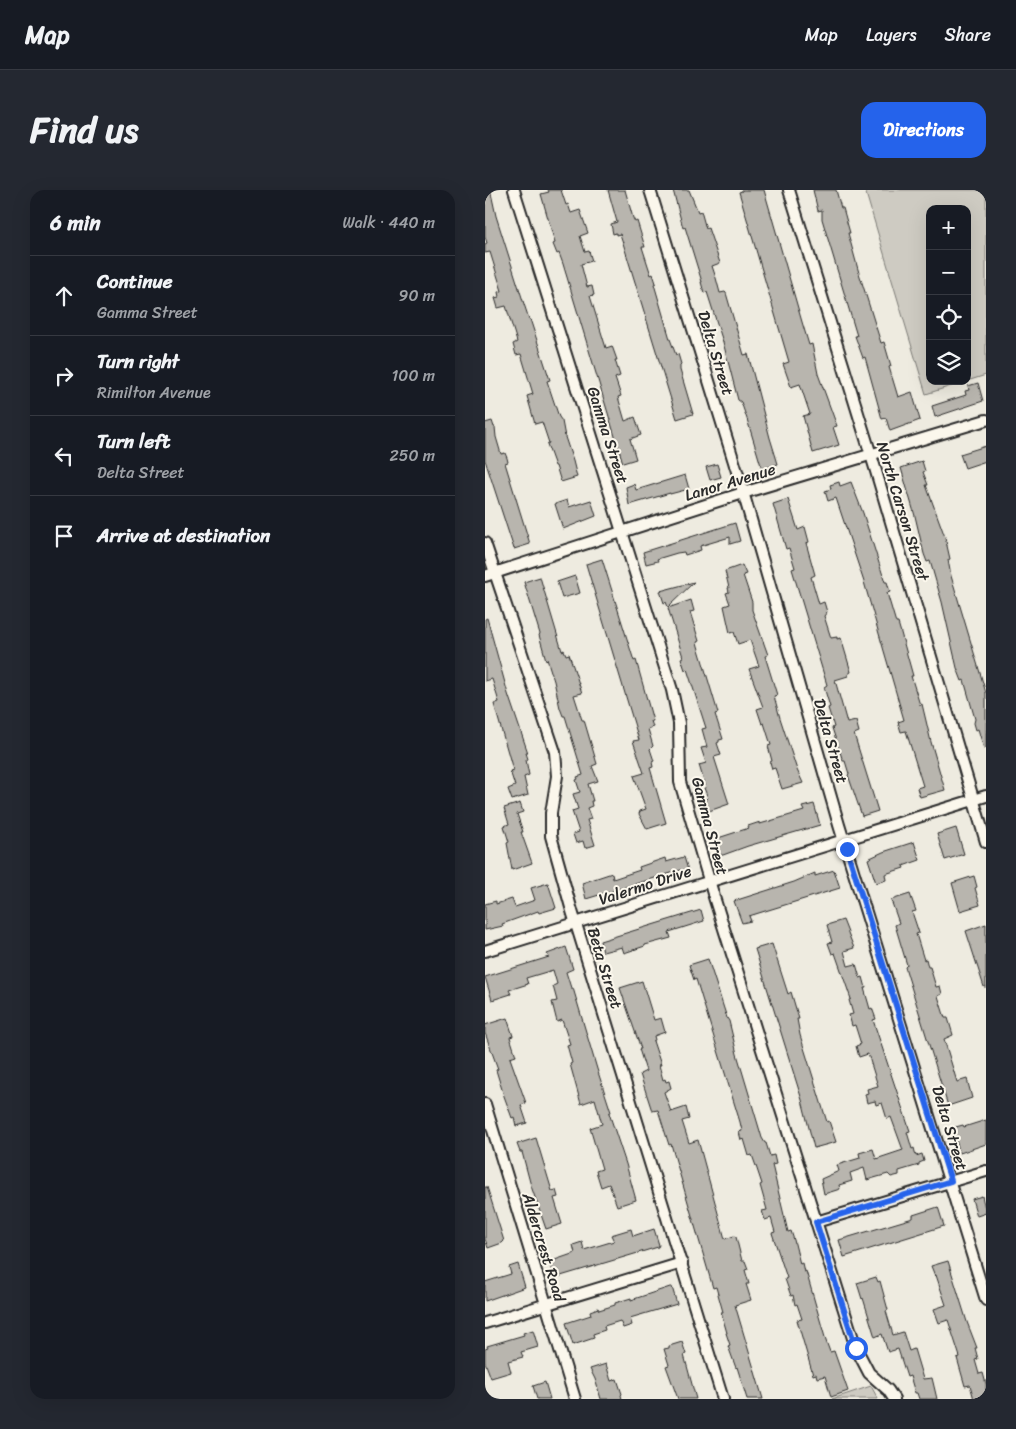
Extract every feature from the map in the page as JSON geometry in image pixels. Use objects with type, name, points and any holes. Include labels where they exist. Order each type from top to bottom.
[{"type":"street","name":"Gamma Street","points":[[514,190],[672,690],[679,723],[680,782],[816,1222],[856,1348],[869,1372],[888,1390],[894,1399]]},
{"type":"street","name":"Delta Street","points":[[650,190],[743,493],[844,840],[951,1181],[986,1300]]},
{"type":"street","name":"North Carson Street","points":[[789,190],[986,842]]},
{"type":"street","name":"Lanor Avenue","points":[[490,574],[743,493],[986,420]]},
{"type":"street","name":"Beta Street","points":[[485,543],[490,574],[555,752],[557,776],[551,813],[551,836],[575,922],[723,1399]]},
{"type":"street","name":"Valermo Drive","points":[[485,950],[986,796]]},
{"type":"street","name":"Aldercrest Road","points":[[485,1104],[575,1399]]},
{"type":"street","points":[[816,1222],[986,1170]]},
{"type":"street","points":[[485,1323],[682,1263]]},
{"type":"shaded area","points":[[865,190],[986,190],[986,375],[971,380],[971,205],[926,205],[926,385],[954,385],[926,394]]},
{"type":"shaded area","points":[[871,1386],[878,1399],[832,1399]]},
{"type":"building","points":[[485,190],[488,190],[489,194],[491,193],[496,216],[550,380],[547,381],[562,421],[573,461],[577,477],[561,482],[547,444],[549,443],[542,422],[535,424],[527,396],[533,394],[521,354],[516,355],[513,344],[517,342],[506,306],[498,308],[495,298],[499,297],[498,292],[502,291],[490,252],[485,253],[485,244],[487,243],[485,237]]},
{"type":"building","points":[[548,190],[561,190],[571,213],[580,210],[588,233],[580,236],[585,252],[589,251],[592,261],[581,264],[587,287],[592,286],[594,295],[590,296],[606,348],[612,346],[617,360],[615,360],[620,376],[615,378],[621,396],[618,397],[625,421],[635,417],[641,435],[630,439],[636,459],[623,463],[563,264],[553,244],[555,243],[541,194],[549,192]]},
{"type":"building","points":[[608,190],[625,190],[633,218],[635,222],[637,221],[645,247],[642,247],[651,275],[653,274],[656,283],[654,284],[670,339],[676,355],[678,354],[681,364],[680,370],[693,414],[677,419],[620,234],[613,234],[611,224],[617,222]]},
{"type":"building","points":[[673,190],[689,190],[698,212],[701,211],[706,229],[708,228],[720,263],[712,266],[720,293],[726,293],[744,355],[748,354],[778,464],[762,469],[747,419],[741,402],[738,400],[723,342],[707,292],[704,293],[685,227],[683,228]]},
{"type":"building","points":[[742,190],[764,190],[809,345],[812,344],[818,374],[837,426],[833,427],[839,445],[813,453],[803,416],[810,414],[800,384],[791,387],[783,364],[789,362],[739,192]]},
{"type":"building","points":[[813,190],[836,190],[841,208],[843,208],[859,273],[881,343],[884,342],[898,397],[912,392],[920,420],[890,431],[886,418],[882,419],[865,357],[863,358],[855,336],[857,336],[822,219],[822,210],[818,211]]},
{"type":"building","points":[[978,383],[983,401],[935,417],[932,406],[966,395],[965,391],[969,390],[968,386]]},
{"type":"building","points":[[492,421],[501,454],[505,453],[507,458],[508,462],[505,463],[530,544],[514,549],[485,460],[485,423]]},
{"type":"building","points":[[986,446],[986,461],[965,468],[960,454]]},
{"type":"building","points":[[922,461],[925,471],[923,472],[928,485],[926,485],[945,537],[950,559],[948,560],[951,576],[986,693],[986,748],[984,749],[978,729],[976,730],[975,719],[964,680],[962,681],[957,668],[942,602],[930,561],[927,562],[924,554],[901,468]]},
{"type":"building","points":[[717,464],[721,477],[710,480],[706,467]]},
{"type":"building","points":[[685,475],[689,489],[629,505],[626,487],[634,484],[636,490]]},
{"type":"building","points":[[839,482],[840,486],[851,482],[885,582],[887,582],[890,592],[887,593],[901,633],[920,705],[922,704],[945,790],[920,797],[917,788],[923,786],[906,731],[901,732],[898,722],[904,720],[864,582],[836,498],[828,501],[825,491],[831,489],[830,485]]},
{"type":"building","points":[[788,499],[798,530],[805,527],[809,542],[806,543],[815,575],[811,577],[819,604],[824,602],[827,612],[824,616],[831,638],[841,638],[851,672],[848,676],[835,680],[847,723],[856,721],[859,732],[854,734],[878,811],[862,816],[845,761],[843,761],[832,728],[834,727],[824,687],[827,685],[792,569],[795,568],[789,548],[786,549],[773,504]]},
{"type":"building","points":[[567,500],[569,507],[591,500],[596,516],[563,529],[555,504]]},
{"type":"building","points":[[735,523],[740,541],[730,544],[730,537],[700,546],[701,550],[685,555],[684,552],[677,553],[646,564],[643,552]]},
{"type":"building","points":[[602,559],[634,661],[636,660],[653,721],[651,721],[653,727],[648,729],[653,746],[650,749],[654,761],[652,762],[653,767],[650,768],[666,823],[647,829],[639,814],[640,811],[646,809],[634,776],[644,773],[633,741],[639,740],[586,564]]},
{"type":"building","points":[[742,565],[746,574],[743,575],[752,602],[752,610],[768,655],[765,656],[777,695],[774,696],[780,718],[803,783],[782,789],[775,768],[772,769],[770,762],[772,761],[768,746],[771,745],[757,709],[763,707],[749,669],[759,666],[750,640],[738,644],[734,632],[730,633],[724,606],[730,604],[726,593],[729,592],[729,588],[725,571]]},
{"type":"building","points":[[575,576],[580,593],[562,598],[557,582]]},
{"type":"building","points":[[540,577],[562,651],[564,650],[566,655],[569,654],[582,693],[574,695],[582,720],[584,720],[597,764],[592,766],[598,781],[588,784],[593,801],[591,801],[592,806],[587,808],[591,819],[587,820],[595,845],[585,848],[583,841],[576,843],[573,834],[579,832],[572,811],[578,809],[573,794],[580,792],[576,780],[578,779],[577,777],[583,775],[565,716],[563,716],[560,708],[554,681],[546,660],[524,582]]},
{"type":"building","points":[[694,582],[668,607],[666,602],[664,603],[660,591]]},
{"type":"building","points":[[691,600],[694,611],[690,612],[718,713],[715,714],[723,739],[717,743],[721,755],[714,757],[729,804],[709,811],[705,799],[708,798],[704,788],[706,788],[699,765],[706,763],[701,748],[707,747],[702,729],[706,728],[687,669],[685,670],[681,658],[683,657],[668,608]]},
{"type":"building","points":[[487,618],[508,694],[528,753],[526,753],[528,759],[526,760],[529,775],[524,777],[528,795],[512,800],[508,789],[515,786],[510,771],[513,770],[494,704],[499,702],[492,679],[485,681],[485,619]]},
{"type":"building","points":[[520,803],[523,812],[517,814],[532,863],[512,870],[507,843],[509,842],[504,826],[509,824],[504,808]]},
{"type":"building","points":[[814,804],[820,825],[720,855],[715,839],[749,828],[748,826],[760,822],[760,824],[804,811],[802,807]]},
{"type":"building","points":[[956,828],[964,854],[945,860],[937,834]]},
{"type":"building","points":[[914,842],[920,860],[885,874],[886,880],[876,883],[868,859]]},
{"type":"building","points":[[684,857],[688,870],[681,872],[681,870],[586,899],[582,883],[612,873],[613,879],[640,870],[639,867],[665,858],[666,862]]},
{"type":"building","points":[[834,870],[840,888],[749,916],[751,921],[742,923],[734,901],[794,882],[815,873],[815,876]]},
{"type":"building","points":[[974,876],[980,905],[960,911],[952,883]]},
{"type":"building","points":[[548,883],[556,908],[539,913],[538,911],[502,924],[503,926],[485,930],[485,904],[496,901],[496,904],[512,899],[515,907],[535,900],[531,888]]},
{"type":"building","points":[[910,894],[916,911],[912,912],[919,933],[916,934],[924,960],[926,959],[928,967],[930,967],[936,987],[940,986],[942,994],[938,996],[953,1035],[944,1039],[957,1082],[967,1079],[972,1098],[948,1106],[905,967],[907,965],[895,925],[899,923],[891,900]]},
{"type":"building","points":[[701,910],[704,921],[669,932],[671,938],[624,953],[622,947],[603,952],[600,941]]},
{"type":"building","points":[[843,920],[854,948],[844,951],[848,966],[856,964],[860,978],[863,977],[870,1009],[872,1008],[876,1019],[873,1020],[910,1131],[907,1132],[912,1149],[914,1148],[916,1156],[922,1154],[924,1161],[919,1163],[919,1165],[899,1171],[899,1175],[891,1177],[888,1174],[867,1180],[864,1168],[850,1173],[852,1181],[839,1185],[840,1189],[824,1194],[821,1179],[839,1171],[837,1165],[860,1158],[859,1153],[873,1149],[876,1159],[903,1150],[891,1117],[887,1119],[882,1103],[876,1105],[875,1101],[867,1103],[865,1094],[868,1093],[867,1089],[878,1086],[868,1054],[859,1057],[856,1046],[861,1044],[855,1025],[852,1026],[849,1015],[853,1014],[849,1000],[851,999],[835,953],[832,954],[828,943],[832,942],[827,925]]},
{"type":"building","points":[[986,924],[986,987],[984,987],[966,931]]},
{"type":"building","points":[[772,944],[788,994],[791,992],[799,1019],[797,1019],[800,1035],[827,1122],[829,1121],[836,1142],[814,1148],[802,1100],[755,949]]},
{"type":"building","points":[[566,947],[573,969],[566,972],[571,988],[573,988],[636,1200],[617,1206],[609,1184],[601,1187],[596,1171],[602,1169],[590,1128],[602,1124],[595,1099],[581,1104],[570,1064],[572,1063],[567,1045],[570,1044],[562,1020],[557,1022],[552,1002],[557,1001],[553,986],[557,984],[553,970],[526,978],[528,984],[509,990],[511,994],[492,1000],[485,977],[549,957],[547,954]]},
{"type":"building","points":[[708,959],[729,1021],[762,1138],[766,1143],[770,1156],[774,1155],[776,1164],[772,1165],[788,1232],[791,1231],[800,1264],[802,1263],[804,1272],[806,1271],[826,1341],[830,1352],[834,1351],[848,1391],[831,1397],[825,1376],[817,1378],[816,1374],[813,1375],[797,1320],[802,1319],[785,1279],[787,1278],[772,1233],[775,1232],[771,1218],[765,1220],[762,1211],[767,1210],[760,1185],[762,1184],[752,1155],[749,1156],[744,1139],[741,1140],[739,1132],[742,1131],[740,1122],[696,979],[694,980],[689,965]]},
{"type":"building","points":[[642,981],[654,1020],[661,1018],[665,1032],[654,1036],[655,1040],[653,1041],[661,1065],[659,1065],[663,1080],[669,1081],[671,1088],[664,1092],[671,1112],[686,1107],[689,1119],[682,1121],[689,1143],[698,1140],[725,1239],[736,1237],[742,1261],[745,1261],[748,1269],[745,1270],[749,1284],[746,1284],[751,1300],[735,1305],[763,1399],[747,1399],[728,1346],[730,1345],[716,1287],[713,1288],[671,1144],[669,1145],[658,1110],[652,1111],[640,1074],[646,1071],[639,1049],[641,1049],[620,988]]},
{"type":"building","points":[[507,1018],[513,1036],[510,1037],[516,1056],[510,1058],[526,1103],[521,1105],[527,1123],[516,1126],[504,1096],[496,1070],[498,1069],[485,1033],[485,1025]]},
{"type":"building","points":[[986,1120],[986,1144],[960,1153],[952,1128],[963,1125],[964,1127]]},
{"type":"building","points":[[536,1138],[552,1191],[556,1190],[558,1197],[554,1198],[562,1224],[546,1229],[531,1186],[522,1152],[520,1152],[517,1144]]},
{"type":"building","points":[[485,1187],[487,1187],[504,1241],[488,1248],[485,1239]]},
{"type":"building","points":[[982,1196],[986,1213],[977,1216],[972,1199]]},
{"type":"building","points":[[938,1207],[944,1226],[844,1257],[839,1240],[913,1218],[913,1215]]},
{"type":"building","points":[[631,1229],[633,1236],[654,1229],[658,1247],[554,1278],[549,1262],[575,1253],[573,1245],[582,1242],[584,1250],[614,1241],[611,1235]]},
{"type":"building","points":[[948,1261],[977,1348],[975,1348],[978,1359],[975,1360],[979,1374],[983,1373],[986,1384],[986,1399],[974,1399],[970,1385],[965,1386],[957,1358],[960,1357],[948,1320],[939,1323],[934,1309],[946,1305],[931,1266]]},
{"type":"building","points":[[518,1264],[525,1287],[485,1301],[485,1282],[511,1274],[509,1267]]},
{"type":"building","points":[[876,1277],[878,1282],[880,1281],[893,1335],[903,1332],[909,1351],[914,1349],[923,1379],[932,1378],[937,1399],[919,1399],[917,1393],[915,1393],[910,1376],[907,1377],[898,1349],[888,1352],[882,1334],[875,1337],[857,1283]]},
{"type":"building","points":[[672,1287],[677,1304],[630,1318],[632,1325],[623,1328],[620,1321],[604,1326],[605,1330],[593,1334],[594,1338],[573,1345],[566,1323],[591,1315],[590,1311],[598,1308],[599,1310],[615,1305],[615,1303],[631,1298],[631,1300]]},
{"type":"building","points":[[533,1330],[538,1347],[521,1352],[523,1357],[508,1361],[511,1372],[491,1378],[485,1362],[485,1349],[488,1348],[487,1346],[524,1335],[523,1333]]},
{"type":"building","points":[[682,1342],[696,1399],[678,1399],[666,1366],[669,1365],[664,1349]]},
{"type":"building","points":[[606,1364],[611,1381],[617,1379],[622,1399],[601,1399],[590,1369]]},
{"type":"building","points":[[545,1382],[550,1399],[537,1399],[533,1386]]},
{"type":"route","points":[[847,849],[951,1181],[816,1222],[856,1348]]}]
